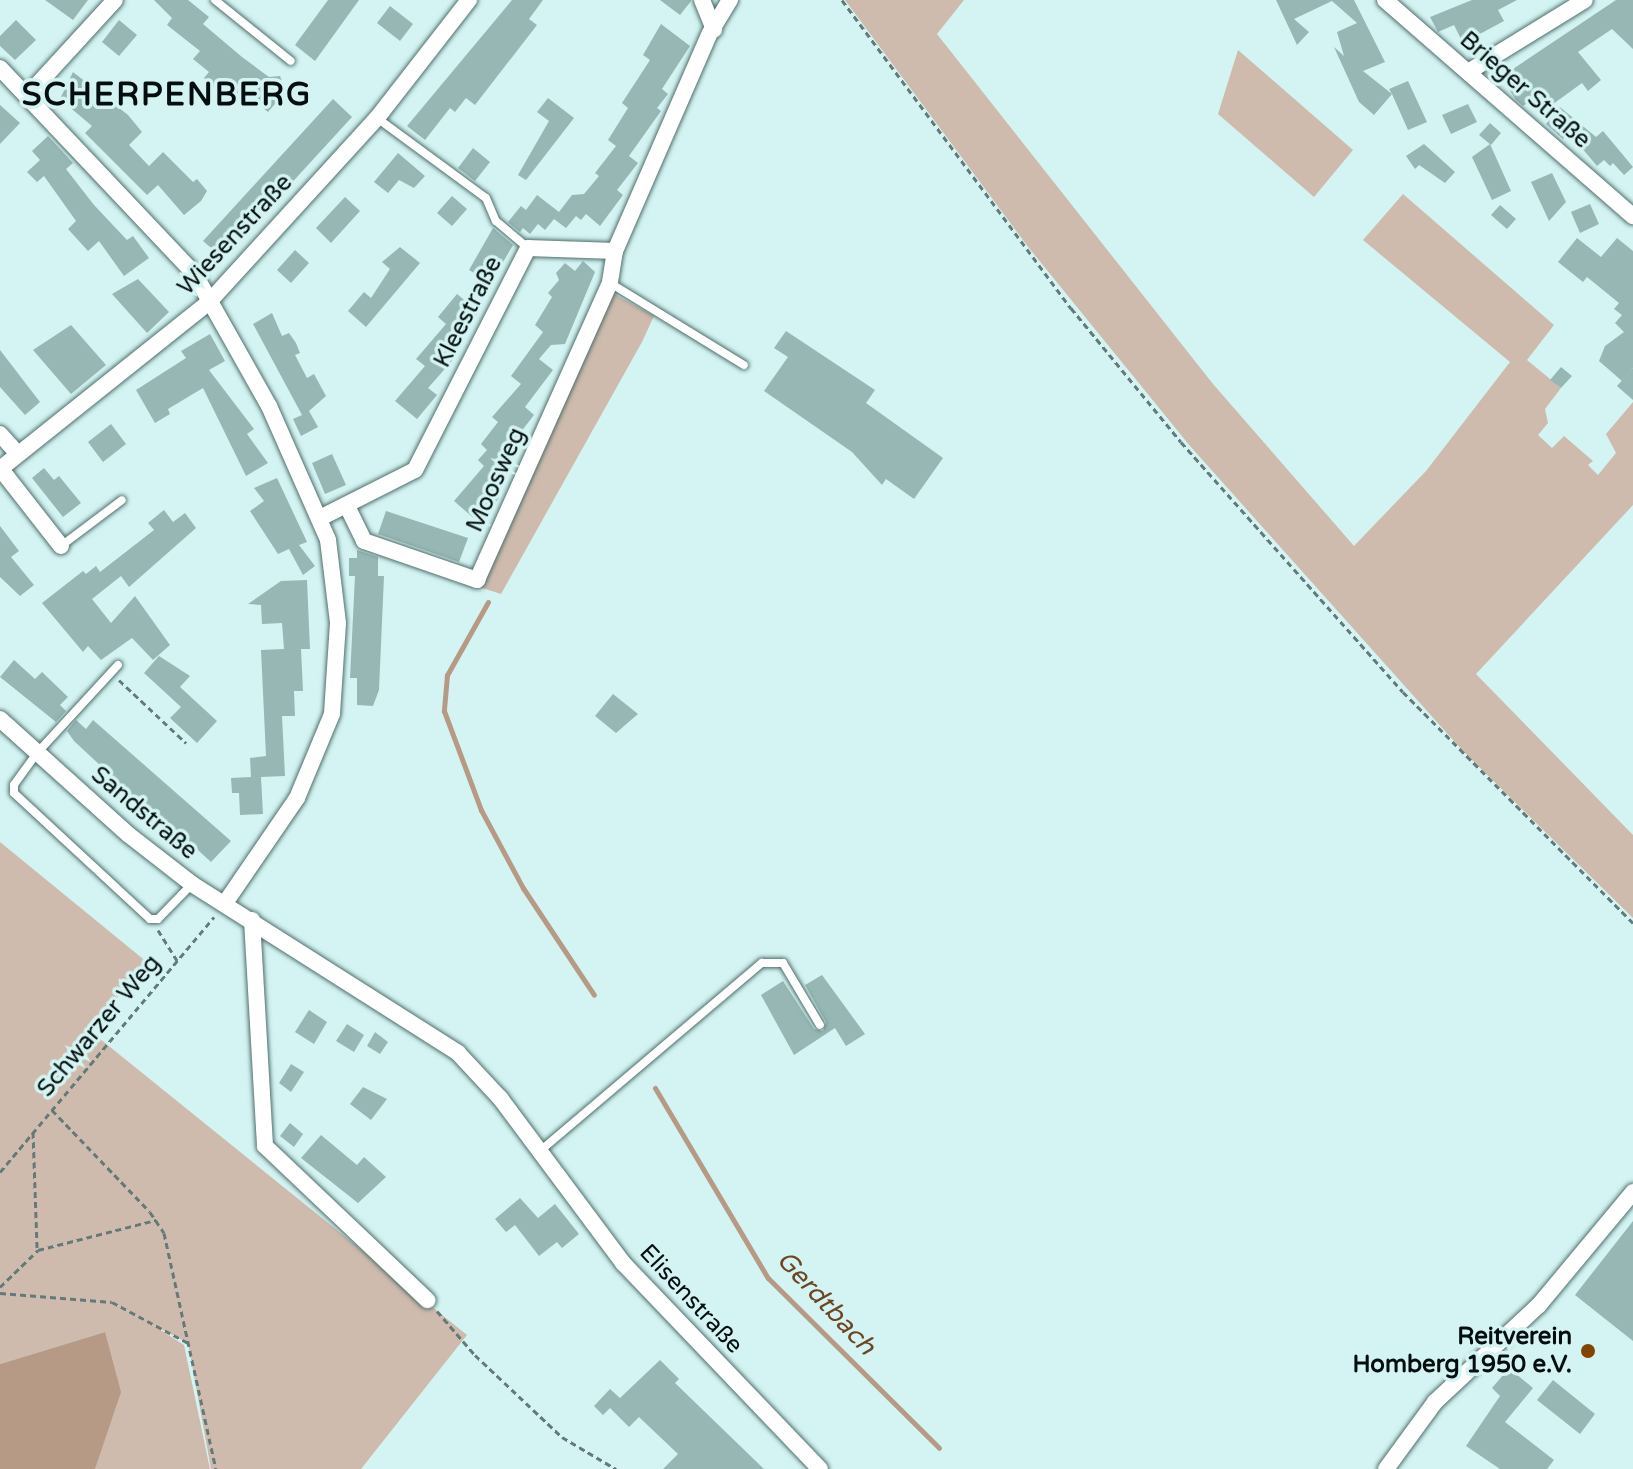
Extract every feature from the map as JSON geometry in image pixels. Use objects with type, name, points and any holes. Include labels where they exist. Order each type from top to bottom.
[{"type":"street","points":[[27,96],[115,0]]},
{"type":"street","name":"Wiesenstraße","points":[[61,546],[0,469],[209,302],[377,118],[469,0]]},
{"type":"street","points":[[702,0],[714,30]]},
{"type":"street","points":[[615,251],[730,0]]},
{"type":"street","name":"Brieger Straße","points":[[1385,0],[1633,216]]},
{"type":"street","points":[[1468,72],[1585,0]]},
{"type":"street","points":[[0,68],[171,245],[209,302],[269,406],[320,518],[334,573],[338,623],[332,714],[297,798],[225,903]]},
{"type":"street","name":"Kleestraße","points":[[320,518],[415,470],[528,248],[615,251]]},
{"type":"street","name":"Moosweg","points":[[347,506],[364,541],[477,580],[610,282],[615,251]]},
{"type":"street","points":[[0,434],[18,454]]},
{"type":"street","name":"Sandstraße","points":[[0,719],[192,884],[225,903]]},
{"type":"street","name":"Elisenstraße","points":[[225,903],[458,1053],[540,1152],[623,1263],[820,1469]]},
{"type":"street","points":[[252,920],[265,1146],[427,1300]]},
{"type":"street","points":[[1386,1469],[1435,1402],[1539,1305],[1633,1192]]},
{"type":"lane","points":[[215,0],[291,61]]},
{"type":"lane","points":[[377,118],[486,198],[496,221],[528,248]]},
{"type":"lane","points":[[610,282],[744,365]]},
{"type":"lane","points":[[61,546],[122,500]]},
{"type":"lane","points":[[118,665],[37,753],[14,785],[14,793],[150,919],[158,919],[192,884]]},
{"type":"lane","points":[[540,1152],[762,963],[783,963],[820,1025]]},
{"type":"path","points":[[842,0],[1071,308],[1181,442],[1403,692],[1633,923]]},
{"type":"path","points":[[111,673],[186,743]]},
{"type":"path","name":"Schwarzer Weg","points":[[0,1172],[225,903]]},
{"type":"path","points":[[150,919],[177,961]]},
{"type":"path","points":[[52,1110],[156,1220],[169,1248],[216,1469]]},
{"type":"path","points":[[33,1132],[38,1250]]},
{"type":"path","points":[[0,1287],[38,1250],[156,1220]]},
{"type":"path","points":[[0,1293],[112,1302],[188,1343]]},
{"type":"path","points":[[427,1300],[475,1355],[562,1437],[616,1469]]},
{"type":"shaded area","points":[[845,0],[964,0],[937,34],[1213,384],[1354,546],[1426,471],[1510,362],[1363,240],[1403,194],[1554,325],[1527,360],[1561,388],[1545,409],[1548,423],[1538,435],[1552,448],[1564,436],[1593,461],[1588,465],[1598,475],[1616,453],[1606,434],[1633,402],[1633,505],[1476,674],[1633,835],[1633,918],[1462,750],[1190,446],[1029,248]]},
{"type":"shaded area","points":[[1238,50],[1353,150],[1314,197],[1218,114]]},
{"type":"shaded area","points":[[612,293],[654,316],[501,594],[479,587]]},
{"type":"shaded area","points":[[0,842],[148,963],[89,1030],[467,1335],[361,1469],[211,1469],[188,1343],[153,1325],[184,1345],[210,1469],[95,1469],[102,1442],[105,1332],[0,1364]]},
{"type":"shaded area","points":[[105,1332],[121,1392],[95,1469],[0,1469],[0,1364]]},
{"type":"building","points":[[45,0],[88,0],[73,20]]},
{"type":"building","points":[[154,0],[188,0],[209,17],[203,24],[269,77],[280,76],[286,91],[268,112],[247,94],[242,100],[221,83],[216,89],[204,78],[209,72],[193,59],[200,51],[167,25],[172,18]]},
{"type":"building","points":[[328,0],[359,0],[315,61],[295,45]]},
{"type":"building","points":[[512,0],[543,0],[529,19],[537,25],[475,105],[466,98],[455,112],[450,108],[425,140],[407,126]]},
{"type":"building","points":[[660,0],[691,0],[691,1],[680,15]]},
{"type":"building","points":[[1276,0],[1354,0],[1385,62],[1363,71],[1392,94],[1374,115],[1359,102],[1334,47],[1344,56],[1337,32],[1357,23],[1332,1],[1294,19],[1309,32],[1297,45]]},
{"type":"building","points":[[1472,0],[1517,0],[1498,10],[1504,21],[1463,43],[1454,25],[1438,32],[1430,17]]},
{"type":"building","points":[[1616,0],[1633,0],[1633,49],[1612,29],[1578,52],[1601,80],[1588,91],[1582,83],[1549,107],[1540,94],[1523,106],[1516,100],[1501,77]]},
{"type":"building","points":[[390,6],[413,24],[400,41],[377,23]]},
{"type":"building","points":[[16,20],[36,40],[15,60],[0,46],[0,36]]},
{"type":"building","points":[[119,20],[137,35],[119,56],[102,42]]},
{"type":"building","points":[[661,24],[690,46],[662,89],[668,94],[657,108],[661,111],[629,156],[638,163],[617,190],[623,195],[600,226],[586,214],[581,220],[576,216],[566,228],[554,219],[545,230],[538,224],[530,234],[523,228],[520,232],[508,222],[521,206],[526,210],[537,195],[559,212],[572,195],[584,194],[599,176],[595,173],[616,146],[608,140],[628,108],[622,103],[650,60],[643,55]]},
{"type":"building","points":[[73,72],[128,115],[142,132],[129,145],[149,166],[163,152],[193,182],[197,179],[207,191],[201,201],[184,215],[158,185],[147,195],[85,133],[92,126],[60,99]]},
{"type":"building","points":[[1408,81],[1427,122],[1408,130],[1389,89]]},
{"type":"building","points":[[548,98],[574,118],[526,180],[518,175],[549,121],[537,112]]},
{"type":"building","points":[[333,99],[352,117],[223,258],[203,241]]},
{"type":"building","points":[[1468,104],[1477,122],[1451,134],[1442,115]]},
{"type":"building","points":[[0,105],[20,123],[0,144]]},
{"type":"building","points":[[1560,107],[1596,137],[1603,131],[1633,167],[1624,175],[1613,163],[1610,166],[1604,160],[1597,166],[1569,133],[1563,139],[1546,124]]},
{"type":"building","points":[[1490,123],[1501,133],[1491,145],[1479,135]]},
{"type":"building","points":[[48,136],[73,163],[66,169],[94,205],[127,240],[133,236],[149,258],[124,276],[99,241],[88,251],[68,229],[76,221],[44,176],[37,182],[27,172],[40,160],[32,151]]},
{"type":"building","points":[[1424,144],[1455,172],[1445,183],[1419,165],[1415,169],[1406,156]]},
{"type":"building","points":[[1490,144],[1511,191],[1492,200],[1472,157]]},
{"type":"building","points":[[473,148],[490,162],[475,181],[458,168]]},
{"type":"building","points":[[398,153],[425,176],[414,188],[399,180],[388,193],[374,182]]},
{"type":"building","points":[[1552,173],[1566,202],[1549,221],[1531,182]]},
{"type":"building","points":[[452,196],[467,209],[452,226],[437,213]]},
{"type":"building","points":[[345,197],[360,211],[331,243],[316,228]]},
{"type":"building","points":[[1590,204],[1599,224],[1580,233],[1571,212]]},
{"type":"building","points":[[1500,205],[1516,219],[1507,229],[1491,215]]},
{"type":"building","points":[[493,228],[513,245],[491,283],[469,270]]},
{"type":"building","points":[[1577,238],[1601,257],[1617,238],[1633,251],[1633,368],[1622,381],[1599,361],[1605,346],[1624,332],[1615,323],[1622,315],[1614,309],[1619,303],[1587,277],[1583,282],[1558,262]]},
{"type":"building","points":[[400,247],[420,263],[366,327],[348,311],[364,292],[371,298],[390,269],[382,262]]},
{"type":"building","points":[[295,250],[309,263],[291,283],[277,270]]},
{"type":"building","points":[[583,261],[595,272],[565,344],[551,345],[539,359],[553,370],[525,407],[534,415],[517,437],[523,442],[505,463],[511,469],[492,492],[499,498],[478,522],[454,501],[484,466],[478,460],[487,450],[481,444],[498,422],[492,417],[521,384],[511,376],[543,332],[535,325],[552,297],[548,293],[559,280],[556,273],[565,263],[575,271]]},
{"type":"building","points":[[138,279],[169,312],[147,333],[112,294]]},
{"type":"building","points":[[457,294],[479,312],[450,347],[458,354],[428,388],[437,395],[417,419],[395,401],[425,366],[416,359],[446,324],[438,317]]},
{"type":"building","points":[[272,313],[282,336],[289,333],[296,343],[300,353],[295,355],[307,378],[314,374],[326,396],[309,411],[318,427],[301,436],[293,419],[302,415],[253,324]]},
{"type":"building","points":[[71,325],[106,365],[71,394],[33,350]]},
{"type":"building","points":[[786,331],[875,390],[866,403],[943,458],[914,499],[886,479],[882,485],[852,452],[764,391],[788,357],[774,348]]},
{"type":"building","points":[[210,334],[225,361],[209,370],[254,429],[247,434],[268,463],[246,476],[203,388],[168,409],[170,414],[155,423],[136,390],[186,358],[181,351]]},
{"type":"building","points":[[0,350],[40,402],[25,415],[0,387]]},
{"type":"building","points":[[1561,367],[1572,376],[1561,388],[1550,380]]},
{"type":"building","points":[[1633,368],[1633,400],[1617,386]]},
{"type":"building","points":[[111,424],[126,444],[103,462],[88,442]]},
{"type":"building","points":[[332,454],[346,485],[325,494],[312,463]]},
{"type":"building","points":[[44,468],[54,480],[59,476],[81,503],[63,517],[32,478]]},
{"type":"building","points":[[277,478],[307,542],[299,545],[315,566],[303,575],[289,549],[278,554],[250,511],[264,501],[254,488]]},
{"type":"building","points":[[164,510],[173,522],[185,513],[196,528],[129,587],[121,576],[92,599],[111,623],[135,596],[170,645],[153,660],[132,638],[101,660],[88,646],[83,652],[42,603],[83,571],[86,574],[96,566],[100,572],[154,530],[148,523]]},
{"type":"building","points":[[386,511],[468,538],[459,562],[378,534]]},
{"type":"building","points":[[0,526],[19,551],[11,557],[34,585],[20,596],[0,577]]},
{"type":"building","points":[[357,550],[378,557],[378,576],[384,576],[379,690],[373,706],[357,705],[357,678],[350,678],[355,576],[349,576],[349,558],[357,558]]},
{"type":"building","points":[[307,580],[310,649],[301,649],[303,691],[294,691],[295,716],[282,716],[285,776],[261,777],[263,814],[240,815],[239,793],[232,793],[231,778],[251,777],[250,758],[266,756],[261,650],[284,649],[282,623],[262,624],[261,605],[248,604],[281,581]]},
{"type":"building","points":[[159,656],[190,676],[180,687],[217,721],[197,743],[170,718],[181,707],[144,673]]},
{"type":"building","points":[[14,660],[35,679],[42,672],[68,697],[60,705],[66,711],[56,722],[0,677]]},
{"type":"building","points":[[613,694],[638,714],[616,733],[595,716]]},
{"type":"building","points":[[76,720],[86,729],[93,720],[231,841],[211,862],[176,830],[173,833],[74,741],[67,731]]},
{"type":"building","points":[[822,975],[865,1034],[846,1046],[835,1028],[794,1055],[761,995],[783,981],[814,1029],[823,1031],[826,1022],[805,985]]},
{"type":"building","points":[[309,1010],[327,1022],[314,1044],[295,1032]]},
{"type":"building","points":[[347,1024],[364,1035],[354,1052],[336,1041]]},
{"type":"building","points":[[375,1032],[388,1042],[380,1054],[367,1046]]},
{"type":"building","points":[[291,1064],[304,1072],[291,1092],[279,1083]]},
{"type":"building","points":[[363,1087],[387,1099],[371,1120],[350,1104]]},
{"type":"building","points":[[290,1123],[303,1134],[294,1147],[280,1136]]},
{"type":"building","points":[[321,1135],[357,1165],[364,1157],[386,1177],[358,1203],[301,1158]]},
{"type":"building","points":[[520,1198],[538,1218],[555,1204],[579,1234],[562,1248],[557,1242],[539,1256],[515,1225],[506,1232],[495,1219]]},
{"type":"building","points":[[1633,1221],[1633,1341],[1575,1295]]},
{"type":"building","points":[[660,1360],[679,1379],[675,1383],[764,1469],[663,1469],[678,1454],[639,1417],[629,1427],[610,1408],[603,1415],[594,1406],[610,1389],[620,1398]]},
{"type":"building","points":[[1509,1368],[1533,1388],[1505,1422],[1554,1460],[1547,1469],[1500,1469],[1466,1446],[1500,1396],[1492,1388]]},
{"type":"building","points":[[1553,1380],[1595,1414],[1580,1434],[1537,1400]]},
{"type":"waterway","name":"Gerdtbach","points":[[488,602],[447,675],[444,711],[481,810],[523,888],[594,995]]},
{"type":"waterway","name":"Gerdtbach","points":[[655,1088],[768,1278],[939,1448]]},
{"type":"place","name":"Reitverein Homberg 1950 e.V.","points":[[1588,1351]]},
{"type":"district","name":"SCHERPENBERG","points":[[167,95]]}]
